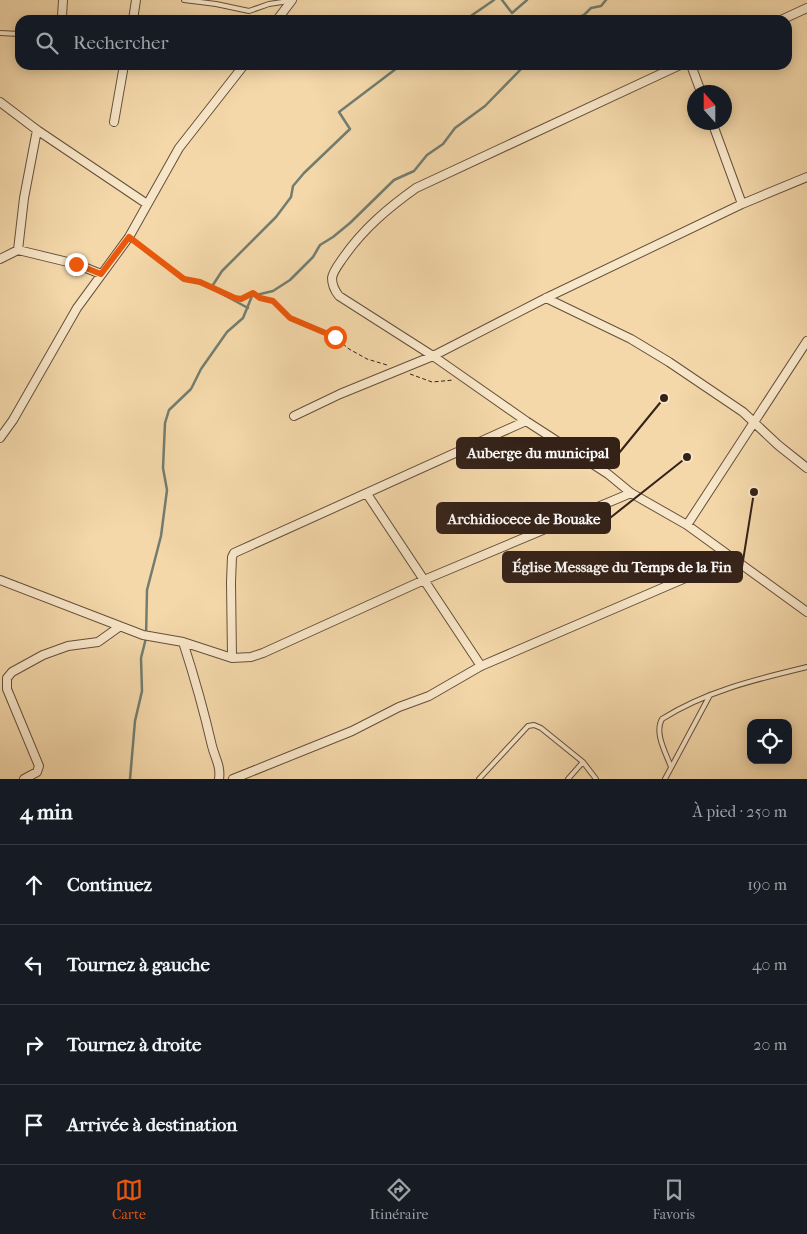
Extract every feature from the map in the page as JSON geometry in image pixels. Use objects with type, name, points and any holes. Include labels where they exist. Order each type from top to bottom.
[{"type":"street","points":[[63,0],[63,15]]},
{"type":"street","points":[[134,15],[136,0]]},
{"type":"street","points":[[281,15],[292,0]]},
{"type":"street","points":[[792,15],[807,8]]},
{"type":"street","points":[[114,122],[123,70]]},
{"type":"street","points":[[0,438],[77,308],[129,237],[179,148],[240,70]]},
{"type":"street","points":[[669,70],[416,188],[359,236],[335,271],[332,278],[335,290],[339,296],[433,356],[526,421],[608,474],[631,493],[687,525],[807,612]]},
{"type":"street","points":[[693,70],[698,85]]},
{"type":"street","points":[[0,102],[37,130],[147,204]]},
{"type":"street","points":[[18,250],[24,198],[37,130]]},
{"type":"street","points":[[715,130],[742,204]]},
{"type":"street","points":[[294,416],[340,394],[433,356],[546,298],[742,204],[807,177]]},
{"type":"street","points":[[0,259],[18,250],[76,264],[101,274]]},
{"type":"street","points":[[546,298],[631,339],[743,412],[778,445],[807,468]]},
{"type":"street","points":[[687,525],[807,341]]},
{"type":"street","points":[[232,658],[231,582],[232,557],[234,553],[526,421]]},
{"type":"street","points":[[0,580],[143,635],[183,642],[232,658],[251,657],[424,580],[631,493]]},
{"type":"street","points":[[367,494],[481,666]]},
{"type":"street","points":[[233,779],[352,731],[399,707],[429,696],[481,666],[732,558]]},
{"type":"street","points":[[24,779],[37,772],[39,766],[7,689],[7,678],[12,672],[44,655],[68,646],[98,642],[119,627]]},
{"type":"street","points":[[183,642],[198,690],[214,753],[220,768],[219,779]]},
{"type":"lane","points":[[184,0],[249,10],[292,0]]},
{"type":"lane","points":[[0,33],[15,34]]},
{"type":"lane","points":[[671,766],[659,732],[659,725],[662,719],[710,695],[749,681],[807,667]]},
{"type":"lane","points":[[665,779],[710,695]]},
{"type":"lane","points":[[479,779],[528,726],[534,725],[583,762],[596,779]]},
{"type":"lane","points":[[568,779],[583,762]]},
{"type":"path","points":[[129,237],[184,279],[200,282],[235,298],[241,299],[253,293],[260,298],[273,301],[290,318],[335,337],[349,349],[366,358],[432,382],[465,379]]},
{"type":"waterway","points":[[472,15],[494,0]]},
{"type":"waterway","points":[[502,0],[512,13],[527,0]]},
{"type":"waterway","points":[[584,15],[591,8],[601,6],[606,0]]},
{"type":"waterway","points":[[248,308],[211,288],[222,271],[276,217],[291,197],[293,186],[304,173],[350,129],[339,112],[394,70]]},
{"type":"waterway","points":[[130,779],[135,721],[142,691],[141,658],[146,638],[147,590],[161,536],[167,490],[163,468],[165,423],[169,410],[191,389],[201,369],[227,332],[243,318],[252,296],[273,291],[290,280],[313,257],[320,245],[350,223],[394,180],[414,171],[427,155],[443,144],[455,128],[485,106],[520,70]]},
{"type":"place","name":"Auberge du municipal","points":[[664,398]]},
{"type":"place","name":"Archidiocece de Bouake","points":[[687,457]]},
{"type":"place","name":"Église Message du Temps de la Fin","points":[[754,492]]},
{"type":"route","points":[[76,264],[101,274],[129,237],[184,279],[200,282],[235,298],[241,299],[253,293],[260,298],[273,301],[290,318],[335,337]]}]
